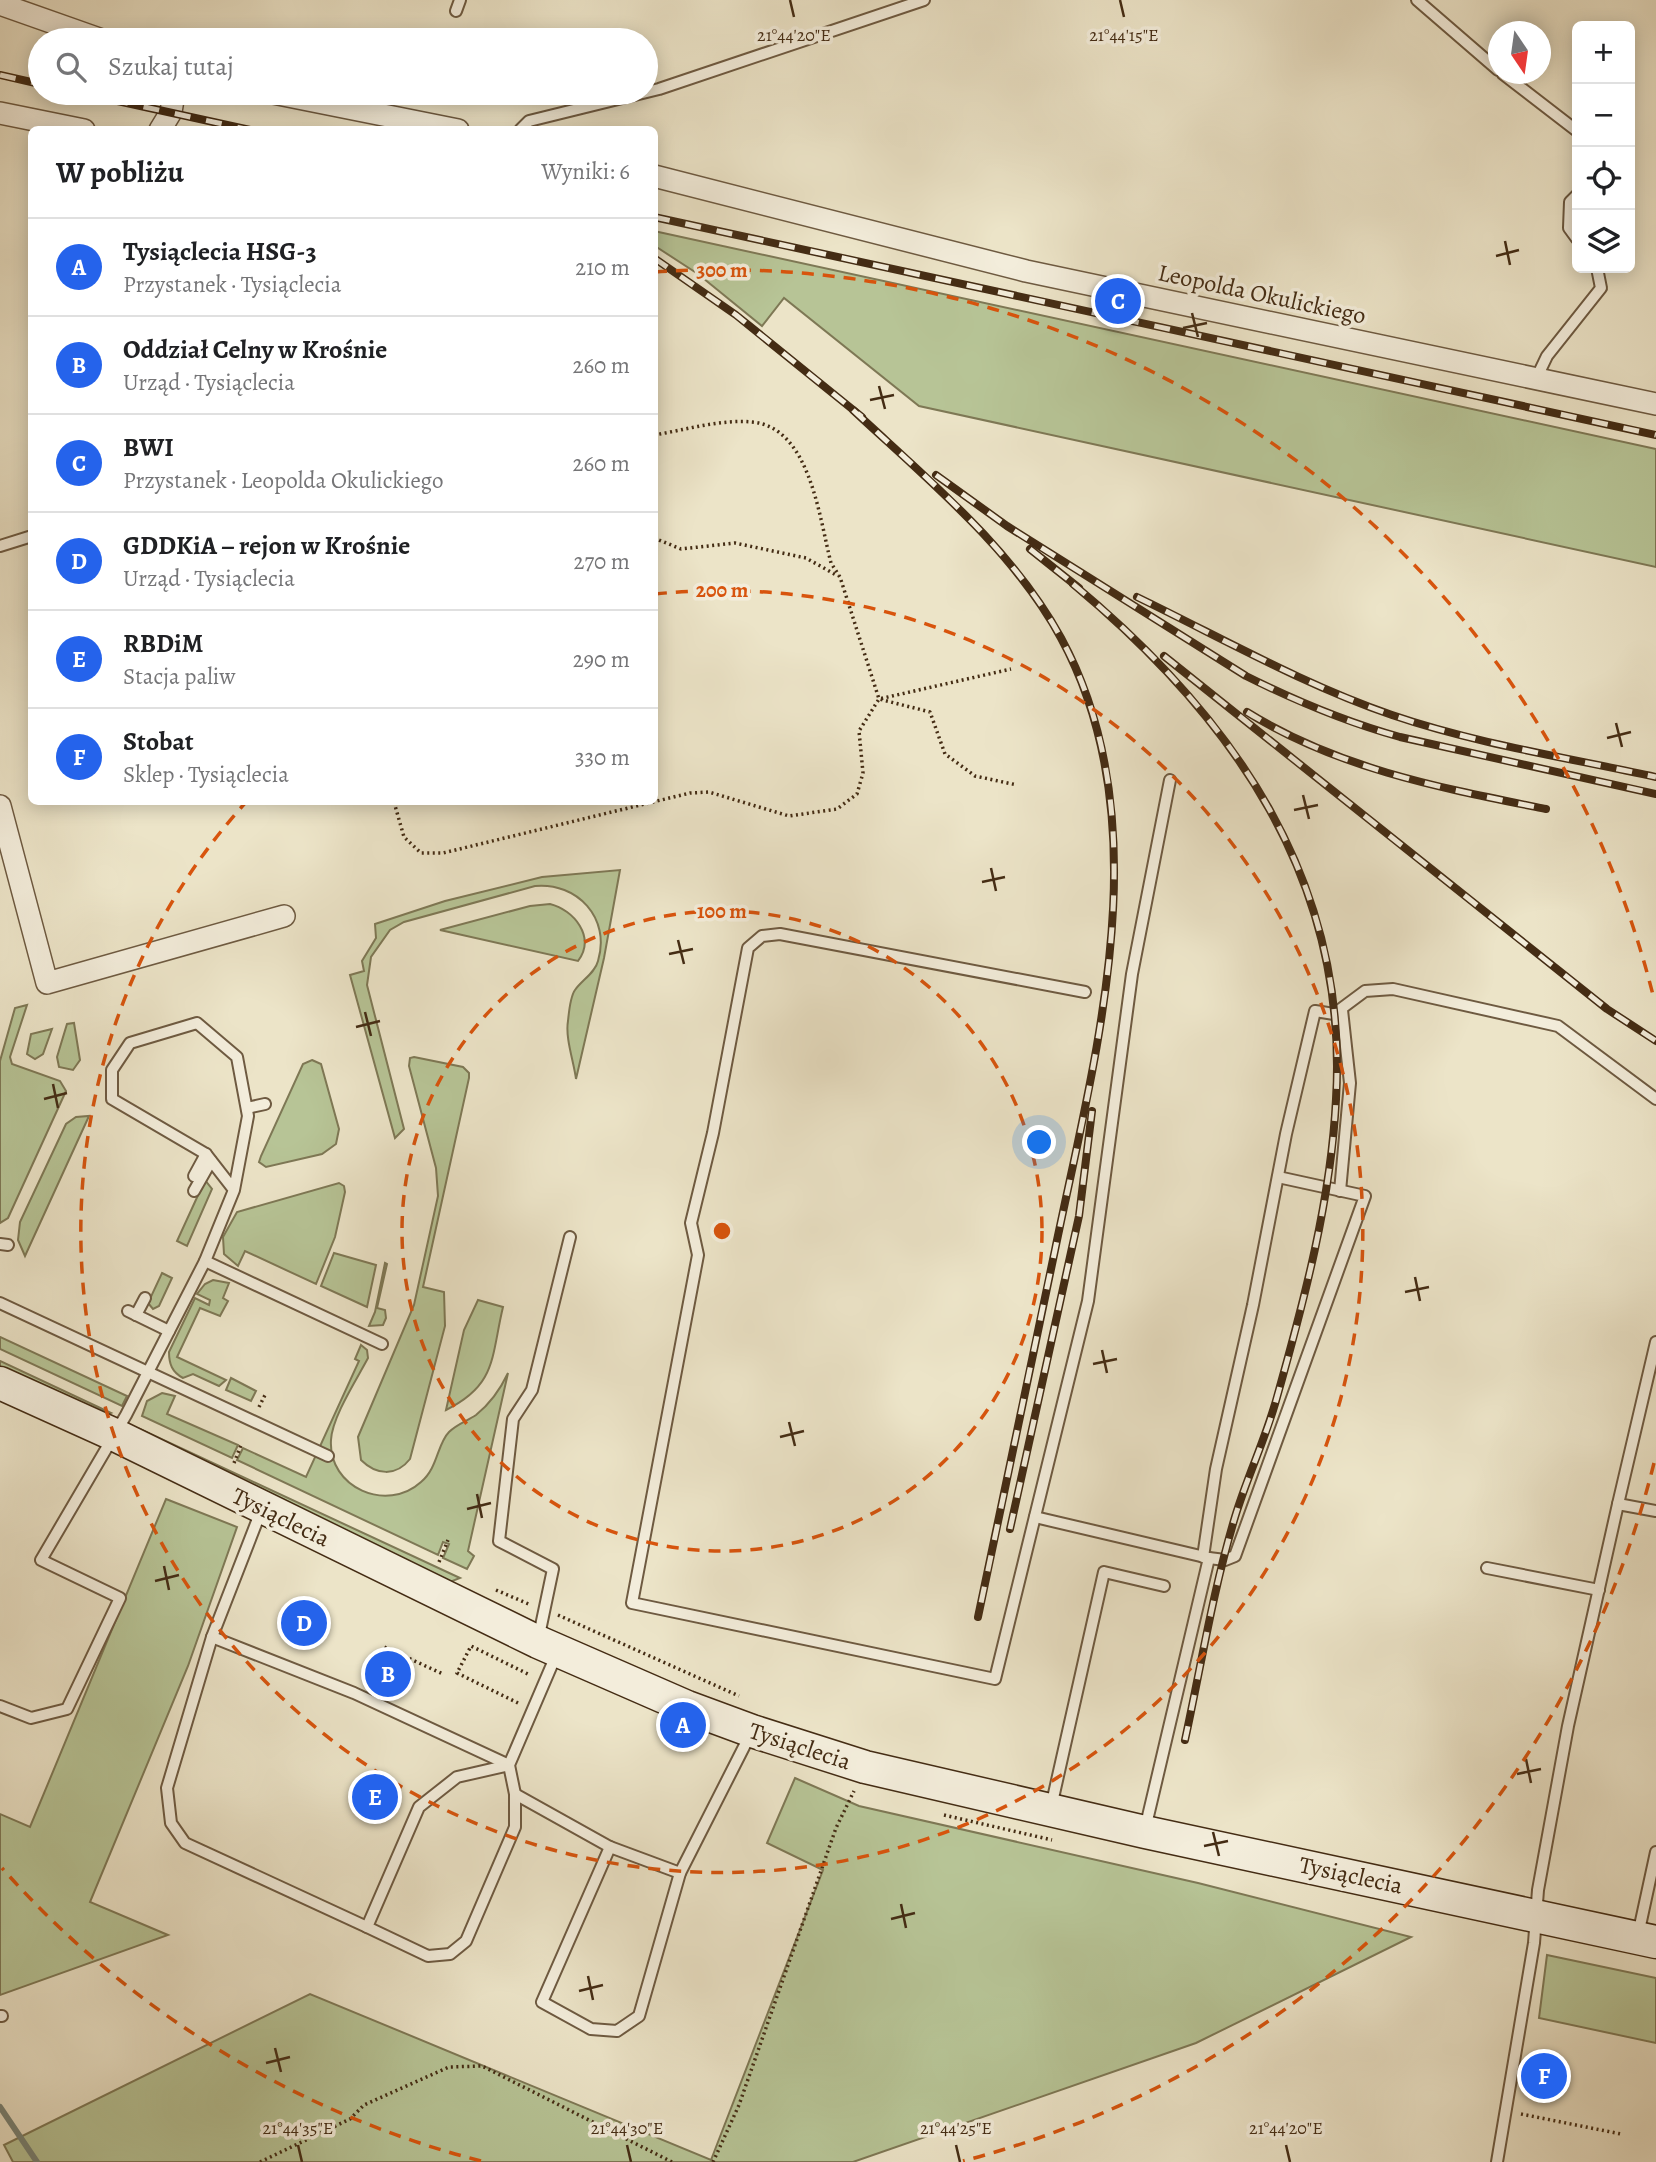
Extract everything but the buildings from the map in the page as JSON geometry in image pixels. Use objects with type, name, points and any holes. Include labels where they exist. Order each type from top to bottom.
[{"type":"street","points":[[0,5],[67,28]]},
{"type":"street","points":[[162,126],[172,105]]},
{"type":"street","points":[[333,105],[438,126]]},
{"type":"street","points":[[0,113],[64,126]]},
{"type":"street","name":"Leopolda Okulickiego","points":[[658,177],[1026,271],[1656,404]]},
{"type":"street","points":[[0,806],[47,983],[284,916]]},
{"type":"street","name":"Tysiąclecia","points":[[0,1383],[548,1646],[687,1707],[752,1731],[865,1767],[1145,1832],[1647,1940]]},
{"type":"lane","points":[[658,89],[924,0]]},
{"type":"lane","points":[[1417,0],[1488,61]]},
{"type":"lane","points":[[1516,84],[1572,127]]},
{"type":"lane","points":[[524,126],[529,121],[594,105]]},
{"type":"lane","points":[[1572,200],[1569,228],[1572,232]]},
{"type":"lane","points":[[1536,379],[1547,356],[1601,288],[1598,273]]},
{"type":"lane","points":[[0,545],[28,537]]},
{"type":"lane","points":[[1085,992],[780,934],[762,936],[748,948],[713,1132],[691,1223],[698,1255],[632,1603],[995,1679],[1088,1301],[1132,974],[1170,780]]},
{"type":"lane","points":[[1145,1832],[1206,1558],[1216,1469],[1315,1011],[1334,1014],[1342,1010],[1352,998],[1365,992],[1393,989],[1558,1026],[1656,1099]]},
{"type":"lane","points":[[1340,1191],[1350,1083],[1342,1010]]},
{"type":"lane","points":[[0,1706],[31,1718],[67,1709],[120,1598],[41,1560],[115,1436],[205,1261],[234,1190],[248,1116],[237,1057],[197,1023],[130,1043],[112,1069],[112,1099],[209,1157],[234,1190]]},
{"type":"lane","points":[[247,1108],[265,1104]]},
{"type":"lane","points":[[184,1156],[191,1145]]},
{"type":"lane","points":[[194,1176],[209,1157]]},
{"type":"lane","points":[[194,1191],[209,1157]]},
{"type":"lane","points":[[1035,1517],[1206,1558],[1225,1560],[1235,1556],[1365,1196],[1278,1177]]},
{"type":"lane","points":[[262,1508],[212,1637],[167,1788],[171,1823],[185,1843],[428,1956],[450,1954],[466,1941],[515,1827],[515,1794],[509,1765],[545,1682],[553,1569],[499,1541],[513,1419],[532,1390],[570,1237]]},
{"type":"lane","points":[[205,1261],[382,1344]]},
{"type":"lane","points":[[145,1298],[132,1313],[169,1331]]},
{"type":"lane","points":[[0,1303],[328,1457]]},
{"type":"lane","points":[[1497,2162],[1568,1726],[1656,1342]]},
{"type":"lane","points":[[1618,1504],[1656,1511]]},
{"type":"lane","points":[[1487,1568],[1599,1590]]},
{"type":"lane","points":[[1051,1810],[1104,1572],[1164,1586]]},
{"type":"lane","points":[[212,1637],[354,1693],[509,1765]]},
{"type":"lane","points":[[610,1847],[542,2002],[590,2029],[617,2031],[639,2016],[680,1873],[752,1731]]},
{"type":"lane","points":[[367,1927],[419,1807],[457,1777],[509,1765]]},
{"type":"lane","points":[[515,1794],[610,1847],[680,1873]]},
{"type":"lane","points":[[1647,1940],[1656,1852]]},
{"type":"path","points":[[658,434],[752,422],[781,431],[802,457],[831,563],[840,577],[880,699]]},
{"type":"path","points":[[658,540],[681,549],[735,543],[806,558],[840,577]]},
{"type":"path","points":[[658,801],[690,793],[709,792],[789,816],[837,808],[857,794],[863,773],[859,731],[880,699],[1011,668]]},
{"type":"path","points":[[880,699],[930,712],[945,754],[975,776],[1017,785]]},
{"type":"path","points":[[395,805],[404,837],[421,853],[443,853],[641,805]]},
{"type":"path","points":[[256,1412],[265,1395]]},
{"type":"path","points":[[233,1465],[241,1445]]},
{"type":"path","points":[[439,1562],[448,1540]]},
{"type":"path","points":[[566,1618],[747,1700]]},
{"type":"path","points":[[524,1708],[457,1673],[471,1646],[545,1682]]},
{"type":"path","points":[[373,1687],[368,1683],[384,1647],[443,1674]]},
{"type":"path","points":[[713,2162],[739,2105],[836,1828],[865,1767]]},
{"type":"path","points":[[260,2162],[350,2119],[364,2105],[449,2067],[482,2066],[672,2162]]},
{"type":"path","points":[[1505,2111],[1621,2134]]},
{"type":"green space","points":[[658,232],[1656,449],[1656,567],[919,406],[784,298],[762,326],[698,274],[658,248]]},
{"type":"green space","points":[[620,870],[604,958],[576,1079],[567,1028],[570,1005],[575,990],[596,965],[601,945],[595,917],[577,897],[550,886],[535,886],[404,922],[390,930],[371,957],[367,985],[404,1129],[395,1138],[350,975],[364,971],[362,961],[376,938],[375,924],[445,901],[542,877]]},
{"type":"green space","points":[[550,904],[567,912],[580,926],[585,943],[578,961],[440,930],[530,906]]},
{"type":"green space","points":[[27,1005],[10,1057],[12,1064],[60,1081],[66,1091],[8,1218],[0,1223],[0,1061],[15,1008]]},
{"type":"green space","points":[[74,1023],[80,1060],[73,1070],[59,1067],[57,1057],[67,1024]]},
{"type":"green space","points":[[52,1029],[43,1054],[35,1059],[27,1054],[31,1034]]},
{"type":"green space","points":[[410,1058],[463,1067],[469,1073],[469,1078],[423,1287],[444,1292],[445,1326],[410,1459],[399,1469],[386,1472],[373,1469],[361,1460],[358,1437],[414,1305],[438,1196],[436,1168],[409,1066]]},
{"type":"green space","points":[[312,1060],[321,1064],[339,1129],[336,1144],[322,1154],[266,1167],[259,1162],[261,1156],[303,1064]]},
{"type":"green space","points":[[89,1116],[25,1256],[18,1240],[20,1222],[66,1124],[76,1117]]},
{"type":"green space","points":[[205,1180],[212,1189],[187,1246],[177,1241]]},
{"type":"green space","points":[[339,1183],[344,1186],[345,1192],[335,1237],[316,1284],[245,1251],[238,1266],[224,1254],[223,1237],[237,1212]]},
{"type":"green space","points":[[334,1253],[376,1265],[367,1307],[321,1286]]},
{"type":"green space","points":[[385,1263],[387,1264],[377,1308],[385,1310],[386,1318],[383,1325],[369,1326],[375,1312]]},
{"type":"green space","points":[[162,1273],[172,1278],[159,1306],[153,1309],[148,1303]]},
{"type":"green space","points":[[213,1280],[229,1283],[223,1298],[228,1301],[220,1316],[200,1308],[177,1357],[226,1380],[219,1386],[193,1374],[183,1378],[179,1376],[169,1356],[195,1298],[209,1305],[210,1300],[197,1294],[205,1284]]},
{"type":"green space","points":[[478,1300],[503,1307],[493,1355],[483,1380],[475,1390],[446,1410],[464,1330]]},
{"type":"green space","points":[[0,1337],[127,1396],[122,1406],[0,1349]]},
{"type":"green space","points":[[361,1345],[367,1350],[368,1358],[336,1420],[331,1440],[333,1457],[339,1471],[349,1483],[362,1491],[377,1495],[407,1491],[421,1482],[431,1470],[445,1437],[486,1406],[508,1373],[468,1551],[474,1556],[467,1569],[443,1558],[449,1544],[443,1542],[438,1555],[237,1460],[243,1448],[306,1477],[359,1361],[355,1359]]},
{"type":"green space","points":[[0,1361],[111,1413],[106,1415],[0,1370]]},
{"type":"green space","points":[[231,1378],[256,1391],[251,1401],[226,1390]]},
{"type":"green space","points":[[162,1393],[175,1396],[167,1414],[238,1445],[232,1458],[142,1416],[147,1401]]},
{"type":"green space","points":[[142,1430],[460,1578],[450,1582],[147,1437]]},
{"type":"green space","points":[[166,1499],[237,1527],[188,1666],[90,1902],[168,1935],[0,1995],[0,1814],[30,1827]]},
{"type":"green space","points":[[795,1778],[859,1806],[1198,1883],[1411,1937],[1196,2043],[853,2162],[13,2162],[4,2145],[310,1994],[711,2160],[823,1870],[767,1843]]},
{"type":"green space","points":[[1547,1955],[1656,1978],[1656,2043],[1539,2018]]},
{"type":"waterway","points":[[0,2107],[37,2162]]},
{"type":"railway","points":[[0,75],[28,81]]},
{"type":"railway","points":[[136,105],[232,126]]},
{"type":"railway","points":[[658,218],[1656,435]]},
{"type":"railway","points":[[658,261],[736,315],[862,417]]},
{"type":"railway","points":[[853,410],[966,516],[1018,574],[1041,605],[1061,638],[1091,710],[1108,785],[1114,862],[1111,941],[1101,1020],[978,1617]]},
{"type":"railway","points":[[936,475],[1007,526],[1246,676],[1284,694],[1341,718],[1400,737],[1656,794]]},
{"type":"railway","points":[[1030,549],[1079,588]]},
{"type":"railway","points":[[1073,584],[1131,636],[1184,690],[1230,748],[1270,810],[1301,876],[1323,945],[1335,1020],[1336,1099],[1333,1137],[1315,1250],[1273,1412],[1227,1545],[1185,1740]]},
{"type":"railway","points":[[1137,597],[1327,690],[1392,715],[1490,742],[1656,777]]},
{"type":"railway","points":[[1164,656],[1607,1009],[1656,1041]]},
{"type":"railway","points":[[1247,712],[1282,732],[1354,762],[1430,784],[1546,809]]},
{"type":"railway","points":[[1010,1529],[1079,1216],[1092,1111]]},
{"type":"place","name":"BWI","points":[[1118,301]]},
{"type":"place","name":"GDDKiA – rejon w Krośnie","points":[[304,1623]]},
{"type":"place","name":"Oddział Celny w Krośnie","points":[[388,1674]]},
{"type":"place","name":"Tysiąclecia HSG-3","points":[[683,1725]]},
{"type":"place","name":"RBDiM","points":[[375,1797]]},
{"type":"place","name":"Stobat","points":[[1544,2076]]}]
